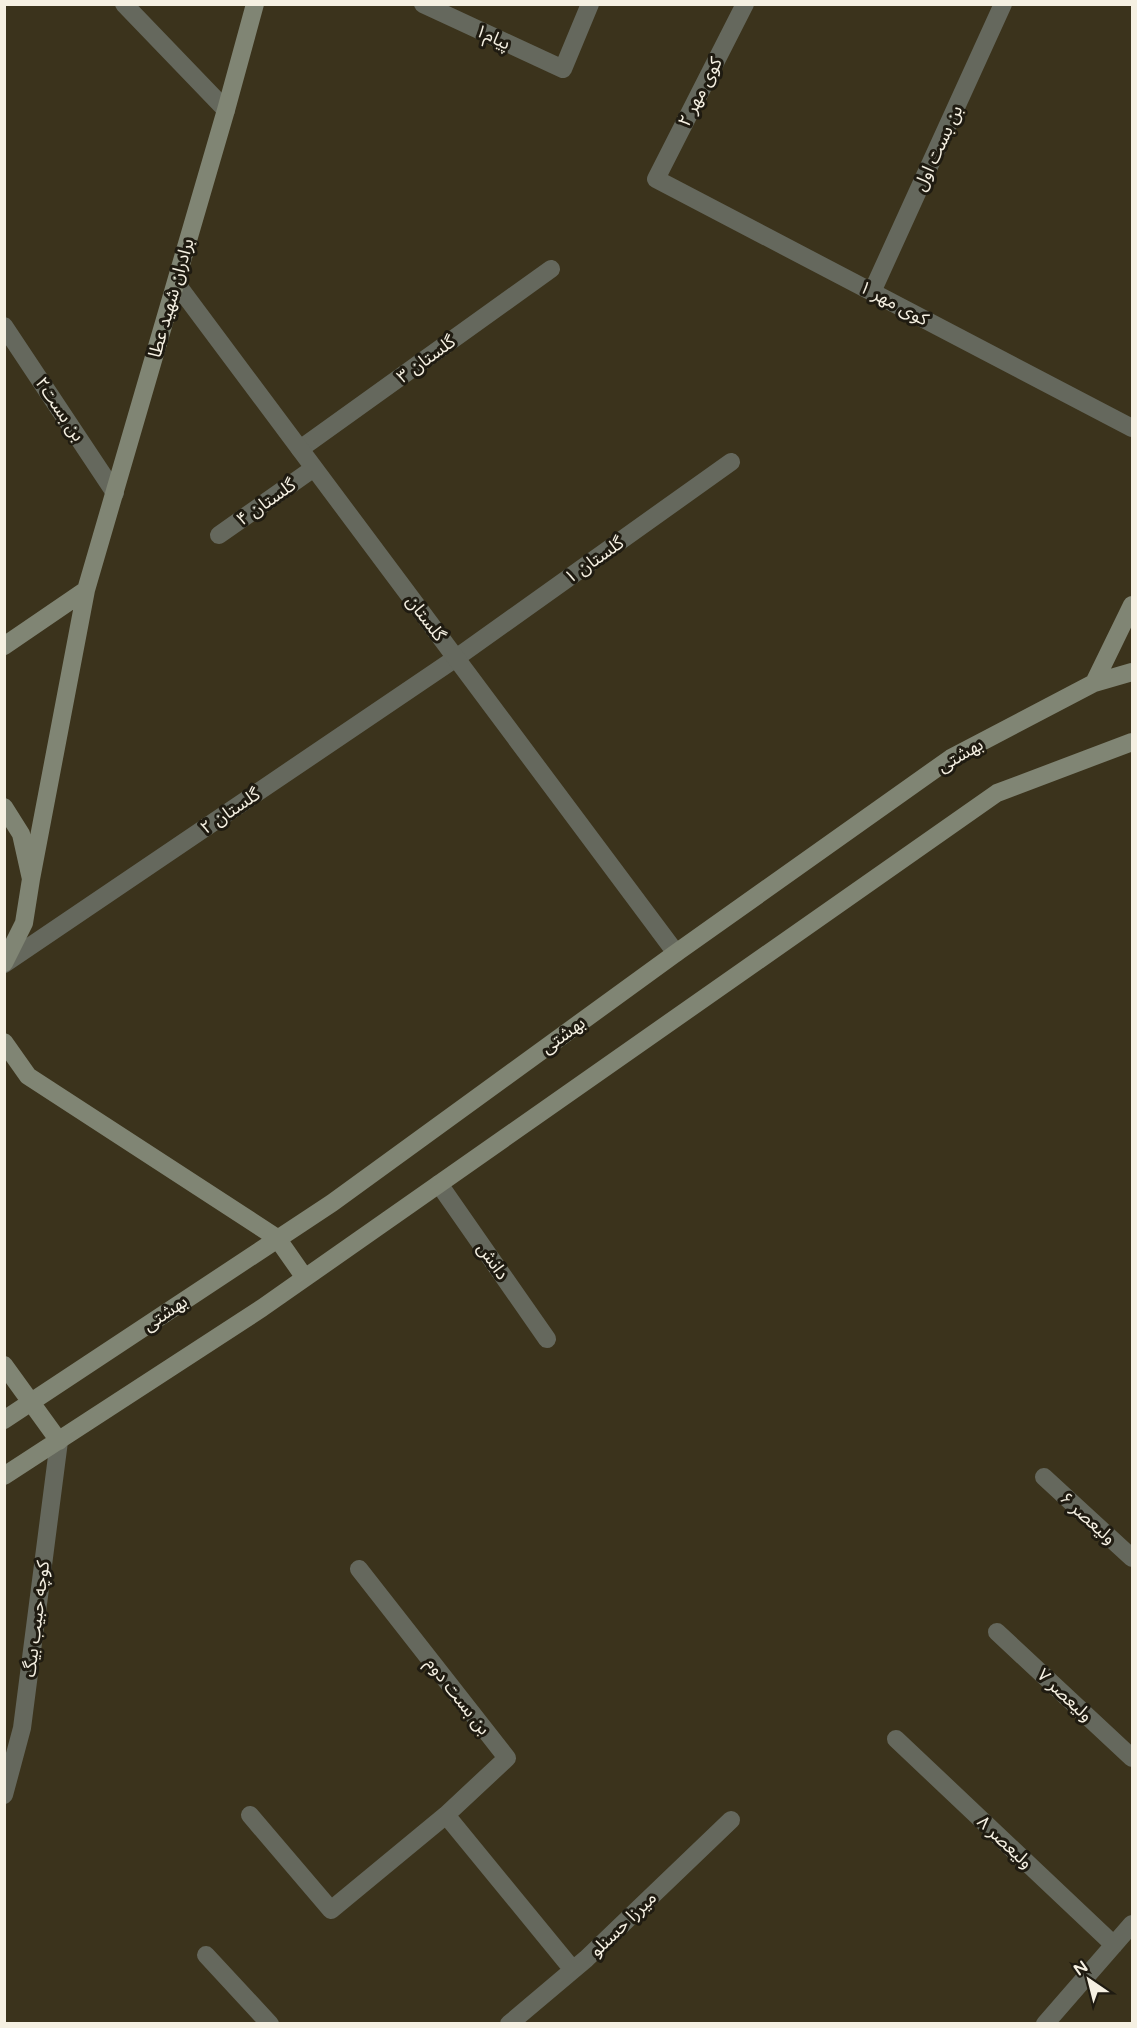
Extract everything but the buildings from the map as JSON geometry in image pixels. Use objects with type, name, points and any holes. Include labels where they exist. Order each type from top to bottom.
[{"type":"main road","name":"برادران شهید عطا","points":[[4,964],[24,923],[30,879],[86,590],[255,4]]},
{"type":"main road","points":[[4,646],[86,590]]},
{"type":"main road","points":[[1094,683],[1132,605]]},
{"type":"main road","name":"بهشتی","points":[[4,1420],[332,1203],[676,953],[951,758],[1094,683],[1132,672]]},
{"type":"main road","points":[[4,1476],[59,1442],[305,1278],[997,793],[1132,742]]},
{"type":"main road","points":[[4,807],[21,834],[30,879]]},
{"type":"main road","points":[[4,1042],[28,1076],[277,1238],[305,1278]]},
{"type":"main road","points":[[4,1365],[59,1442]]},
{"type":"street","points":[[124,4],[226,110]]},
{"type":"street","name":"پیام۱","points":[[423,4],[563,69],[590,4]]},
{"type":"street","name":"کوی مهر ۲","points":[[656,179],[745,4]]},
{"type":"street","name":"بن بست اول","points":[[872,292],[1003,4]]},
{"type":"street","name":"کوی مهر ۱","points":[[656,179],[1132,428]]},
{"type":"street","name":"گلستان ۳","points":[[300,449],[552,269]]},
{"type":"street","name":"گلستان","points":[[176,283],[676,953]]},
{"type":"street","name":"بن بست۲","points":[[4,326],[115,493]]},
{"type":"street","name":"گلستان ۱","points":[[456,658],[732,462]]},
{"type":"street","name":"گلستان ۴","points":[[219,535],[314,468]]},
{"type":"street","name":"گلستان ۲","points":[[4,964],[456,658]]},
{"type":"street","name":"دانش","points":[[439,1184],[547,1339]]},
{"type":"street","name":"کوچه حبیب بیگ","points":[[4,1795],[22,1728],[59,1442]]},
{"type":"street","name":"ولیعصر ۶","points":[[1044,1477],[1132,1558]]},
{"type":"street","name":"بن بست دوم","points":[[250,1815],[331,1910],[446,1815],[507,1758],[359,1569]]},
{"type":"street","name":"ولیعصر ۷","points":[[997,1632],[1132,1758]]},
{"type":"street","name":"ولیعصر ۸","points":[[896,1739],[1114,1945]]},
{"type":"street","points":[[446,1815],[573,1970]]},
{"type":"street","name":"میرزا حسنلو","points":[[509,2024],[573,1970],[731,1820]]},
{"type":"street","points":[[1045,2024],[1132,1924]]},
{"type":"street","points":[[206,1955],[270,2024]]}]
